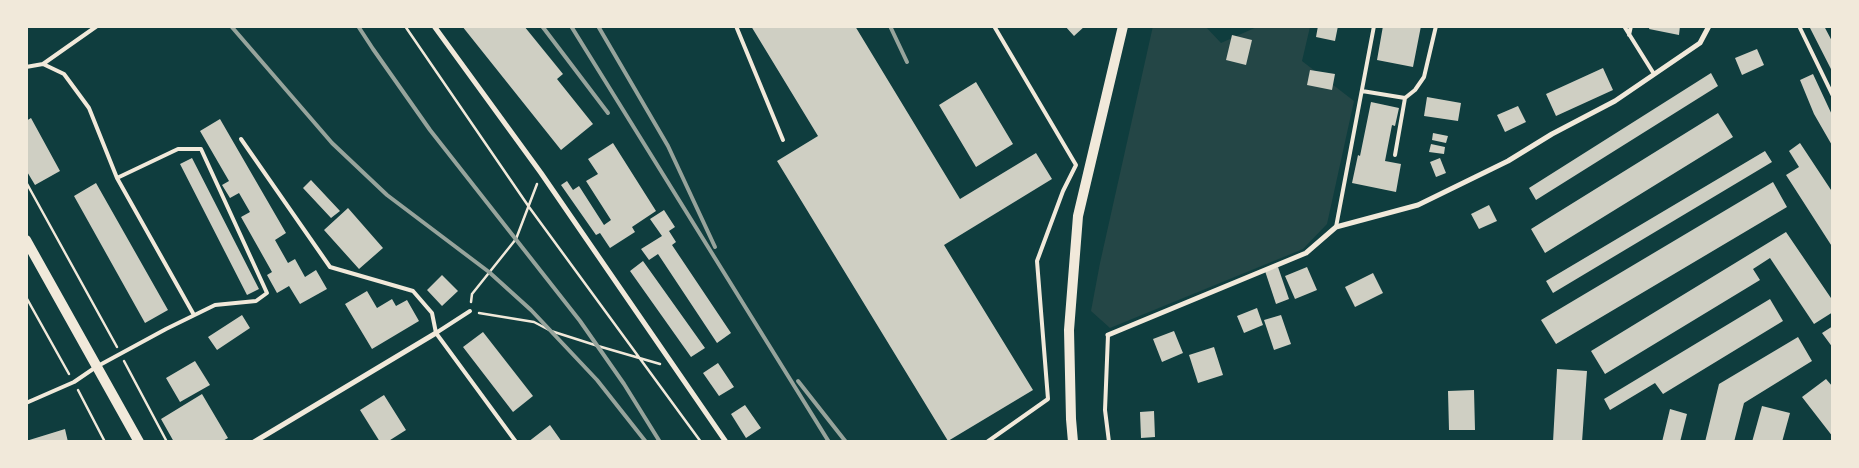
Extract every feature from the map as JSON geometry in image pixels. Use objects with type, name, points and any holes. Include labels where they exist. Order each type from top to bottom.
[{"type":"main road","points":[[1073,442],[1070,419],[1069,330],[1078,216],[1123,26]]},
{"type":"main road","points":[[26,240],[136,441]]},
{"type":"street","points":[[434,26],[541,173],[726,442]]},
{"type":"street","points":[[1108,335],[1306,253],[1336,227],[1418,205],[1508,161],[1552,134],[1615,101],[1700,42],[1709,26]]},
{"type":"street","points":[[254,442],[436,333]]},
{"type":"lane","points":[[26,67],[43,64],[97,26]]},
{"type":"lane","points":[[736,26],[784,140]]},
{"type":"lane","points":[[987,442],[1048,399],[1038,261],[1063,191],[1076,165],[994,26]]},
{"type":"lane","points":[[1336,227],[1374,26]]},
{"type":"lane","points":[[1395,155],[1406,98],[1415,90],[1424,76],[1436,26]]},
{"type":"lane","points":[[1624,26],[1654,74]]},
{"type":"lane","points":[[1629,36],[1631,26]]},
{"type":"lane","points":[[1799,26],[1833,96]]},
{"type":"lane","points":[[43,64],[64,74],[89,108],[117,178],[194,315]]},
{"type":"lane","points":[[1362,91],[1406,98]]},
{"type":"lane","points":[[242,139],[330,266],[413,291],[432,313],[436,333],[516,442]]},
{"type":"lane","points":[[26,403],[74,382],[96,366],[214,305],[256,301],[267,293],[201,149],[178,149],[117,178]]},
{"type":"lane","points":[[436,333],[470,311]]},
{"type":"lane","points":[[1108,335],[1105,410],[1109,442]]},
{"type":"path","points":[[405,26],[529,207],[701,442]]},
{"type":"path","points":[[541,173],[516,240],[472,294],[470,311],[534,322],[551,330],[676,368]]},
{"type":"path","points":[[26,182],[121,354],[167,442]]},
{"type":"path","points":[[26,297],[105,442]]},
{"type":"shaded area","points":[[1153,26],[1205,26],[1221,43],[1259,26],[1310,27],[1302,61],[1354,101],[1327,224],[1303,249],[1110,328],[1091,311]]},
{"type":"building","points":[[462,26],[524,26],[563,74],[557,79],[593,124],[561,150]]},
{"type":"building","points":[[751,26],[855,26],[960,199],[1036,153],[1052,179],[944,245],[1033,390],[948,441],[777,161],[818,136]]},
{"type":"building","points":[[1065,26],[1085,26],[1074,36]]},
{"type":"building","points":[[1318,26],[1338,26],[1335,41],[1316,37]]},
{"type":"building","points":[[1383,26],[1421,26],[1413,67],[1377,60]]},
{"type":"building","points":[[1650,26],[1680,26],[1679,35],[1649,29]]},
{"type":"building","points":[[1809,26],[1824,26],[1833,43],[1833,73]]},
{"type":"building","points":[[1232,35],[1252,40],[1246,65],[1226,60]]},
{"type":"building","points":[[1757,49],[1764,65],[1742,75],[1735,58]]},
{"type":"building","points":[[1603,68],[1613,90],[1556,116],[1546,94]]},
{"type":"building","points":[[1310,70],[1335,74],[1332,90],[1307,85]]},
{"type":"building","points":[[1711,73],[1718,86],[1536,200],[1529,188]]},
{"type":"building","points":[[1813,74],[1833,117],[1833,147],[1814,114],[1800,80]]},
{"type":"building","points":[[976,82],[1013,144],[976,167],[939,105]]},
{"type":"building","points":[[1427,97],[1461,103],[1458,121],[1424,116]]},
{"type":"building","points":[[1371,102],[1399,108],[1395,126],[1392,125],[1385,161],[1401,164],[1396,192],[1352,183],[1358,155],[1360,156]]},
{"type":"building","points":[[1518,106],[1526,122],[1505,132],[1497,115]]},
{"type":"building","points":[[1718,113],[1733,137],[1545,253],[1531,229]]},
{"type":"building","points":[[31,118],[60,171],[35,185],[26,170],[26,121]]},
{"type":"building","points":[[220,119],[286,233],[275,240],[288,263],[295,259],[305,277],[316,270],[327,289],[300,304],[289,286],[277,293],[267,275],[272,272],[241,217],[250,212],[239,193],[230,198],[222,185],[229,181],[200,131]]},
{"type":"building","points":[[1433,133],[1448,136],[1446,143],[1432,140]]},
{"type":"building","points":[[613,143],[656,211],[632,227],[635,232],[610,248],[600,233],[596,235],[561,185],[567,181],[573,190],[579,186],[604,225],[611,220],[586,181],[598,174],[588,159]]},
{"type":"building","points":[[1800,143],[1833,193],[1833,248],[1786,175],[1799,167],[1789,151]]},
{"type":"building","points":[[1431,144],[1445,147],[1444,154],[1429,152]]},
{"type":"building","points":[[1765,151],[1772,162],[1553,293],[1546,281]]},
{"type":"building","points":[[192,158],[259,289],[247,295],[180,164]]},
{"type":"building","points":[[1440,158],[1446,173],[1436,177],[1430,162]]},
{"type":"building","points":[[311,180],[340,211],[331,218],[303,188]]},
{"type":"building","points":[[1773,182],[1787,207],[1556,344],[1541,320]]},
{"type":"building","points":[[96,183],[168,310],[145,323],[74,196]]},
{"type":"building","points":[[1489,205],[1497,221],[1479,229],[1471,214]]},
{"type":"building","points":[[348,208],[383,248],[359,269],[324,230]]},
{"type":"building","points":[[664,210],[675,227],[669,231],[676,242],[672,245],[731,333],[717,343],[658,254],[649,260],[641,249],[662,236],[650,219]]},
{"type":"building","points":[[1786,232],[1833,301],[1833,312],[1814,324],[1770,258],[1753,269],[1760,280],[1605,374],[1591,351]]},
{"type":"building","points":[[643,261],[705,348],[691,357],[630,271]]},
{"type":"building","points":[[1278,267],[1289,299],[1276,304],[1265,271]]},
{"type":"building","points":[[1307,267],[1317,290],[1295,299],[1285,276]]},
{"type":"building","points":[[1373,273],[1383,293],[1355,307],[1345,287]]},
{"type":"building","points":[[442,275],[458,291],[442,306],[427,290]]},
{"type":"building","points":[[367,291],[377,308],[392,299],[396,306],[407,300],[419,321],[372,349],[345,304]]},
{"type":"building","points":[[1770,299],[1783,321],[1663,394],[1655,383],[1610,410],[1604,399]]},
{"type":"building","points":[[1257,308],[1263,325],[1244,333],[1237,316]]},
{"type":"building","points":[[242,315],[250,328],[217,350],[208,337]]},
{"type":"building","points":[[1281,315],[1291,344],[1274,350],[1264,320]]},
{"type":"building","points":[[1833,326],[1833,348],[1822,333]]},
{"type":"building","points":[[1174,331],[1183,353],[1162,362],[1153,339]]},
{"type":"building","points":[[483,332],[533,396],[513,412],[463,347]]},
{"type":"building","points":[[1798,337],[1812,361],[1744,403],[1734,442],[1705,442],[1719,384]]},
{"type":"building","points":[[1214,347],[1223,375],[1198,383],[1189,355]]},
{"type":"building","points":[[195,361],[210,385],[180,402],[166,378]]},
{"type":"building","points":[[718,363],[734,387],[719,396],[703,373]]},
{"type":"building","points":[[1557,369],[1587,371],[1582,442],[1553,442]]},
{"type":"building","points":[[1826,379],[1833,387],[1833,437],[1802,397]]},
{"type":"building","points":[[1474,390],[1475,430],[1449,430],[1448,391]]},
{"type":"building","points":[[202,394],[228,438],[221,442],[174,442],[161,419]]},
{"type":"building","points":[[384,395],[406,430],[387,442],[380,442],[360,410]]},
{"type":"building","points":[[745,405],[761,428],[746,438],[731,414]]},
{"type":"building","points":[[1762,406],[1790,413],[1782,442],[1752,442]]},
{"type":"building","points":[[1670,409],[1687,414],[1680,442],[1662,442]]},
{"type":"building","points":[[1154,411],[1155,437],[1141,438],[1140,412]]},
{"type":"building","points":[[550,425],[562,442],[528,442]]},
{"type":"building","points":[[65,429],[68,442],[26,442],[26,441]]},
{"type":"railway","points":[[231,26],[332,143],[387,195],[489,272],[531,310],[597,380],[646,442]]},
{"type":"railway","points":[[358,26],[430,130],[580,321],[624,384],[660,442]]},
{"type":"railway","points":[[542,26],[608,113]]},
{"type":"railway","points":[[571,26],[829,442]]},
{"type":"railway","points":[[598,26],[668,146],[715,247]]},
{"type":"railway","points":[[890,26],[907,62]]},
{"type":"railway","points":[[798,381],[846,442]]}]
